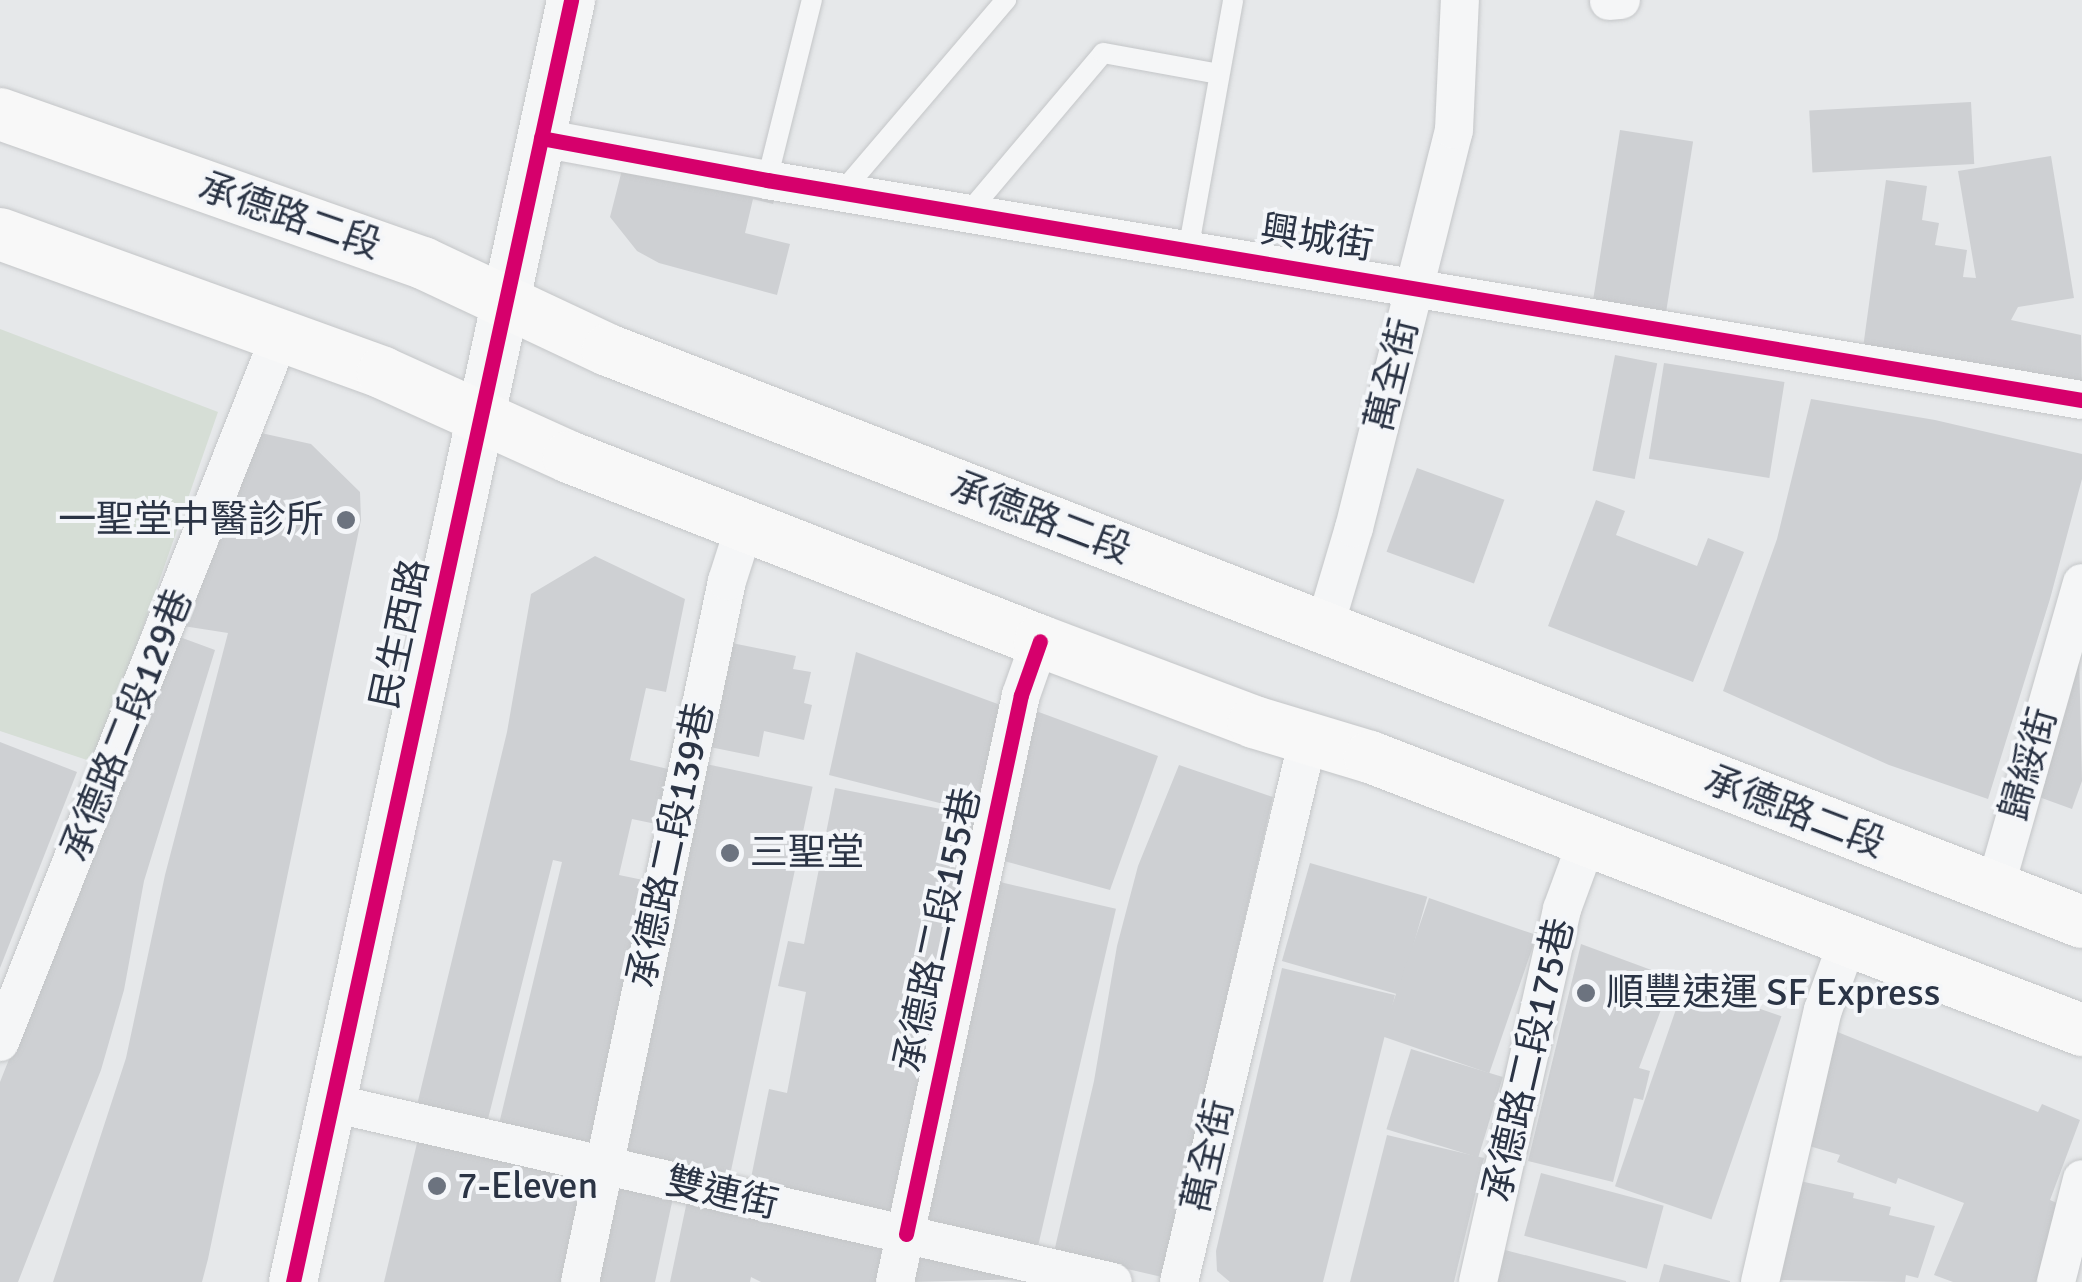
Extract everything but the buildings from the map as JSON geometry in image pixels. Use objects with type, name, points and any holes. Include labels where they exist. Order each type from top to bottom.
[{"type":"main road","name":"承德路二段","points":[[0,114],[424,263],[608,350],[2082,922]]},
{"type":"main road","points":[[0,234],[383,373],[570,458],[1040,640],[1370,758],[2082,1030]]},
{"type":"street","name":"民生西路","points":[[293,1282],[571,0]]},
{"type":"street","name":"萬全街","points":[[1324,629],[1454,130],[1460,0]]},
{"type":"street","name":"興城街","points":[[542,138],[767,180],[2082,400]]},
{"type":"street","name":"承德路二段129巷","points":[[0,1042],[280,336]]},
{"type":"street","name":"承德路二段139巷","points":[[580,1282],[726,581],[745,525]]},
{"type":"street","name":"歸綏街","points":[[1995,888],[2082,583]]},
{"type":"street","name":"承德路二段155巷","points":[[896,1282],[1021,695],[1040,640]]},
{"type":"street","name":"萬全街","points":[[1179,1282],[1308,739]]},
{"type":"street","name":"承德路二段175巷","points":[[1478,1282],[1562,908],[1587,840]]},
{"type":"street","points":[[1760,1282],[1823,1010],[1848,940]]},
{"type":"street","name":"雙連街","points":[[332,1103],[1113,1282]]},
{"type":"street","points":[[2056,1282],[2082,1179]]},
{"type":"lane","points":[[767,180],[812,0]]},
{"type":"lane","points":[[842,192],[1006,0]]},
{"type":"lane","points":[[1188,251],[1233,0]]},
{"type":"lane","points":[[968,213],[1104,53],[1218,74]]},
{"type":"shaded area","points":[[0,329],[218,412],[96,763],[0,731]]},
{"type":"cycle path","points":[[293,1282],[571,0]]},
{"type":"cycle path","points":[[541,138],[767,180],[2082,400]]},
{"type":"cycle path","points":[[906,1234],[1021,695],[1040,641]]},
{"type":"place","name":"一聖堂中醫診所","points":[[346,520]]},
{"type":"place","name":"三聖堂","points":[[730,853]]},
{"type":"place","name":"順豐速運 SF Express","points":[[1586,993]]},
{"type":"place","name":"7-Eleven","points":[[437,1186]]}]
